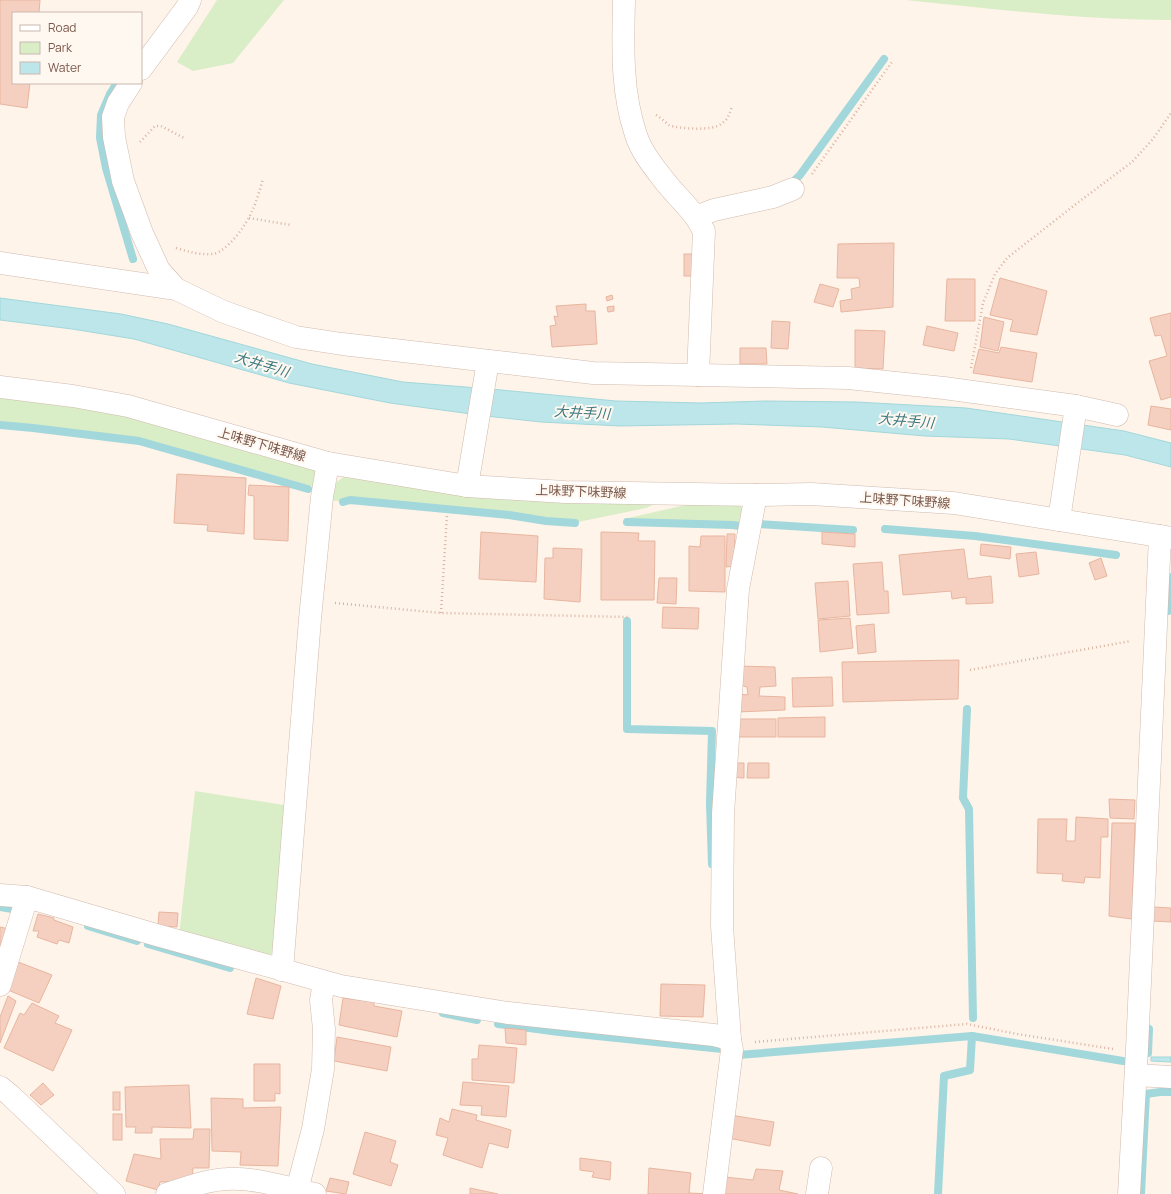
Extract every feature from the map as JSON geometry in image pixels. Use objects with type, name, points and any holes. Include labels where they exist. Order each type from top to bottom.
[{"type":"street","points":[[142,68],[187,7],[190,0]]},
{"type":"street","points":[[624,0],[622,50],[627,102],[636,136],[663,179],[696,217],[704,231],[698,375]]},
{"type":"street","points":[[623,26],[641,0]]},
{"type":"street","points":[[130,84],[118,103],[114,117],[114,137],[123,181],[142,233],[159,270],[176,289]]},
{"type":"street","points":[[696,217],[714,210],[773,197],[793,189]]},
{"type":"street","points":[[0,263],[176,289],[224,312],[296,337],[487,366],[593,373],[848,378],[966,391],[1075,411],[1117,415]]},
{"type":"street","points":[[468,481],[487,366]]},
{"type":"street","name":"上味野下味野線","points":[[0,387],[73,396],[128,406],[328,463],[565,492],[756,495],[811,494],[1061,510],[1166,537]]},
{"type":"street","points":[[1061,510],[1075,411]]},
{"type":"street","points":[[282,970],[311,617],[322,497],[328,463]]},
{"type":"street","points":[[714,1194],[732,1050],[722,926],[723,814],[738,589],[756,495]]},
{"type":"street","points":[[1129,1194],[1138,1049],[1156,636],[1166,537]]},
{"type":"street","points":[[0,895],[27,898],[341,986],[508,1013],[714,1035],[730,1039]]},
{"type":"street","points":[[0,985],[27,898]]},
{"type":"street","points":[[166,1194],[204,1182],[226,1179],[241,1179],[306,1192],[313,1130],[323,1069],[324,1028],[321,1000],[324,982]]},
{"type":"street","points":[[1136,1075],[1171,1077]]},
{"type":"street","points":[[0,1087],[114,1194]]},
{"type":"street","points":[[816,1194],[821,1168]]},
{"type":"path","points":[[793,189],[807,181],[892,62]]},
{"type":"path","points":[[626,93],[670,125],[694,129],[712,129],[721,125],[729,115],[732,106]]},
{"type":"path","points":[[966,391],[983,303],[995,274],[1007,258],[1132,162],[1153,139],[1171,113]]},
{"type":"path","points":[[120,165],[154,126],[161,126],[184,138]]},
{"type":"path","points":[[142,233],[177,248],[196,254],[215,254],[229,245],[249,218],[263,178]]},
{"type":"path","points":[[249,218],[291,225]]},
{"type":"path","points":[[440,613],[447,514]]},
{"type":"path","points":[[311,617],[323,604],[331,603],[440,613],[628,617]]},
{"type":"path","points":[[970,670],[1156,636]]},
{"type":"path","points":[[730,1039],[758,1042],[968,1024],[1017,1034],[1120,1050],[1138,1049]]},
{"type":"green space","points":[[217,0],[284,0],[233,63],[193,71],[177,62]]},
{"type":"green space","points":[[906,0],[1171,0],[1171,20],[1138,20],[1071,16]]},
{"type":"green space","points":[[0,394],[124,412],[312,467],[318,475],[319,488],[138,438],[0,422]]},
{"type":"green space","points":[[349,473],[666,499],[646,508],[578,522],[386,501],[348,498],[340,501],[324,500],[334,484]]},
{"type":"green space","points":[[712,499],[740,505],[746,515],[748,525],[624,521],[624,519]]},
{"type":"green space","points":[[195,791],[290,806],[277,946],[271,954],[262,957],[179,936]]},
{"type":"water","name":"大井手川","points":[[0,298],[121,314],[168,324],[312,364],[403,382],[616,401],[701,403],[765,401],[856,402],[966,408],[1124,431],[1171,443],[1171,467],[1125,455],[1009,439],[925,436],[822,427],[736,424],[620,426],[541,422],[390,403],[289,383],[134,339],[0,320]]},
{"type":"water","points":[[1151,1057],[1171,1057],[1171,1062],[1151,1061]]},
{"type":"building","points":[[0,0],[40,0],[39,12],[12,12],[12,84],[30,84],[27,108],[0,104]]},
{"type":"building","points":[[894,243],[893,307],[841,312],[840,301],[852,299],[851,289],[860,287],[859,278],[837,278],[838,244]]},
{"type":"building","points":[[684,254],[693,254],[693,276],[684,276]]},
{"type":"building","points":[[1000,278],[1047,291],[1037,335],[1010,331],[1013,320],[990,315]]},
{"type":"building","points":[[947,279],[975,279],[975,321],[945,321]]},
{"type":"building","points":[[820,284],[839,289],[833,307],[814,302]]},
{"type":"building","points":[[612,295],[613,299],[607,301],[606,297]]},
{"type":"building","points":[[586,304],[586,311],[595,311],[597,344],[552,347],[550,326],[556,325],[554,316],[558,317],[556,306]]},
{"type":"building","points":[[614,306],[614,311],[608,312],[607,307]]},
{"type":"building","points":[[1171,313],[1171,397],[1161,400],[1149,361],[1167,356],[1161,335],[1155,336],[1150,318]]},
{"type":"building","points":[[984,317],[1004,322],[998,351],[980,347]]},
{"type":"building","points":[[772,321],[790,322],[788,349],[771,348]]},
{"type":"building","points":[[927,326],[958,333],[954,351],[923,345]]},
{"type":"building","points":[[855,330],[885,331],[883,369],[855,368]]},
{"type":"building","points":[[1001,347],[1037,353],[1032,382],[973,373],[979,349],[999,353]]},
{"type":"building","points":[[740,348],[766,348],[767,364],[740,364]]},
{"type":"building","points":[[1151,406],[1171,409],[1171,430],[1148,425]]},
{"type":"building","points":[[177,474],[246,478],[244,534],[207,531],[208,525],[174,523]]},
{"type":"building","points":[[249,485],[289,487],[288,541],[254,539],[254,496],[248,495]]},
{"type":"building","points":[[481,532],[538,536],[536,582],[479,579]]},
{"type":"building","points":[[601,532],[639,533],[638,541],[655,541],[654,600],[601,600]]},
{"type":"building","points":[[822,532],[855,534],[855,547],[822,544]]},
{"type":"building","points":[[727,534],[735,534],[734,566],[726,567]]},
{"type":"building","points":[[701,536],[725,536],[725,592],[689,591],[689,546],[700,547]]},
{"type":"building","points":[[981,544],[1011,547],[1010,559],[980,555]]},
{"type":"building","points":[[553,548],[582,549],[580,602],[544,599],[545,558],[553,558]]},
{"type":"building","points":[[964,549],[968,579],[991,576],[993,603],[966,604],[966,597],[952,599],[951,591],[903,595],[899,555]]},
{"type":"building","points":[[1036,552],[1039,574],[1019,577],[1016,554]]},
{"type":"building","points":[[1101,558],[1107,576],[1095,580],[1089,563]]},
{"type":"building","points":[[882,562],[884,591],[888,591],[889,613],[857,615],[853,564]]},
{"type":"building","points":[[659,578],[677,578],[676,604],[657,603]]},
{"type":"building","points":[[848,581],[850,616],[818,619],[815,583]]},
{"type":"building","points":[[663,607],[699,608],[698,629],[662,628]]},
{"type":"building","points":[[850,618],[853,648],[820,652],[818,620]]},
{"type":"building","points":[[874,624],[876,652],[858,654],[856,626]]},
{"type":"building","points":[[959,660],[958,699],[843,702],[842,662]]},
{"type":"building","points":[[739,666],[775,667],[776,686],[760,687],[759,696],[785,697],[785,710],[737,712],[738,694],[748,695],[747,687],[736,684]]},
{"type":"building","points":[[832,677],[833,706],[793,707],[792,678]]},
{"type":"building","points":[[825,717],[825,737],[778,737],[778,718]]},
{"type":"building","points":[[735,719],[776,719],[776,737],[735,737]]},
{"type":"building","points":[[732,763],[744,763],[744,778],[730,777]]},
{"type":"building","points":[[748,763],[769,763],[769,778],[747,778]]},
{"type":"building","points":[[1109,799],[1135,800],[1134,819],[1110,818]]},
{"type":"building","points":[[1076,817],[1108,819],[1108,837],[1101,837],[1100,878],[1085,877],[1084,883],[1062,881],[1063,874],[1037,873],[1038,819],[1067,819],[1066,841],[1075,841]]},
{"type":"building","points":[[1112,823],[1135,823],[1132,919],[1109,916]]},
{"type":"building","points":[[1153,907],[1171,908],[1171,922],[1153,921]]},
{"type":"building","points":[[159,912],[178,913],[177,927],[158,926]]},
{"type":"building","points":[[38,914],[54,918],[54,920],[73,927],[69,943],[59,940],[57,944],[37,937],[39,931],[33,931]]},
{"type":"building","points":[[0,927],[9,929],[0,951]]},
{"type":"building","points":[[18,962],[52,975],[39,1003],[8,990]]},
{"type":"building","points":[[256,978],[281,986],[273,1019],[247,1014]]},
{"type":"building","points":[[661,984],[705,985],[703,1017],[660,1016]]},
{"type":"building","points":[[8,996],[16,1001],[0,1043],[0,1017]]},
{"type":"building","points":[[343,998],[374,1002],[374,1006],[402,1011],[397,1037],[339,1025]]},
{"type":"building","points":[[32,1003],[59,1016],[55,1023],[72,1030],[53,1071],[4,1048],[20,1013],[24,1015]]},
{"type":"building","points":[[505,1028],[526,1030],[526,1045],[506,1043]]},
{"type":"building","points":[[337,1037],[391,1047],[387,1071],[334,1061]]},
{"type":"building","points":[[479,1045],[517,1048],[514,1083],[472,1080],[472,1059],[478,1059]]},
{"type":"building","points":[[254,1064],[280,1064],[280,1094],[275,1093],[275,1101],[254,1101]]},
{"type":"building","points":[[463,1082],[509,1086],[506,1117],[481,1115],[482,1106],[460,1105]]},
{"type":"building","points":[[43,1083],[54,1095],[41,1105],[30,1095]]},
{"type":"building","points":[[189,1085],[191,1128],[152,1127],[152,1133],[135,1133],[136,1127],[126,1127],[125,1087]]},
{"type":"building","points":[[113,1092],[120,1092],[120,1110],[113,1110]]},
{"type":"building","points":[[211,1098],[243,1099],[243,1108],[281,1107],[278,1166],[240,1165],[241,1152],[212,1151]]},
{"type":"building","points":[[452,1109],[477,1115],[476,1120],[511,1130],[508,1148],[489,1143],[482,1168],[443,1155],[448,1138],[436,1135],[440,1118],[449,1122]]},
{"type":"building","points":[[113,1114],[122,1114],[122,1140],[113,1140]]},
{"type":"building","points":[[730,1115],[774,1122],[770,1146],[728,1138]]},
{"type":"building","points":[[194,1129],[210,1129],[209,1168],[193,1168],[192,1181],[160,1182],[158,1190],[126,1181],[134,1154],[161,1159],[160,1139],[193,1139]]},
{"type":"building","points":[[365,1132],[396,1141],[390,1162],[398,1165],[391,1186],[353,1174]]},
{"type":"building","points":[[580,1158],[611,1162],[610,1180],[592,1177],[594,1172],[580,1170]]},
{"type":"building","points":[[649,1168],[691,1173],[689,1193],[710,1194],[648,1194]]},
{"type":"building","points":[[756,1169],[783,1171],[779,1190],[798,1194],[723,1194],[725,1177],[753,1180]]},
{"type":"building","points":[[330,1178],[349,1182],[346,1194],[326,1191]]},
{"type":"building","points":[[470,1188],[498,1194],[470,1194]]},
{"type":"waterway","points":[[787,184],[793,182],[800,175],[884,59]]},
{"type":"waterway","points":[[116,84],[110,94],[101,115],[100,138],[106,168],[133,259]]},
{"type":"waterway","points":[[0,425],[139,441],[308,489]]},
{"type":"waterway","points":[[343,502],[350,500],[509,515],[546,521],[575,523]]},
{"type":"waterway","points":[[627,522],[739,526]]},
{"type":"waterway","points":[[759,524],[853,530]]},
{"type":"waterway","points":[[885,529],[975,536],[1116,555]]},
{"type":"waterway","points":[[1168,611],[1169,577]]},
{"type":"waterway","points":[[627,621],[627,729],[712,731],[710,804],[712,864]]},
{"type":"waterway","points":[[967,709],[963,798],[969,809],[973,1018]]},
{"type":"waterway","points":[[0,907],[12,909]]},
{"type":"waterway","points":[[88,926],[137,941]]},
{"type":"waterway","points":[[148,944],[230,968]]},
{"type":"waterway","points":[[443,1013],[477,1020]]},
{"type":"waterway","points":[[498,1024],[722,1049]]},
{"type":"waterway","points":[[1148,1053],[1149,1029]]},
{"type":"waterway","points":[[738,1055],[972,1036],[1123,1061]]},
{"type":"waterway","points":[[938,1194],[944,1076],[970,1070],[972,1036]]},
{"type":"waterway","points":[[1141,1194],[1146,1094],[1171,1092]]}]
